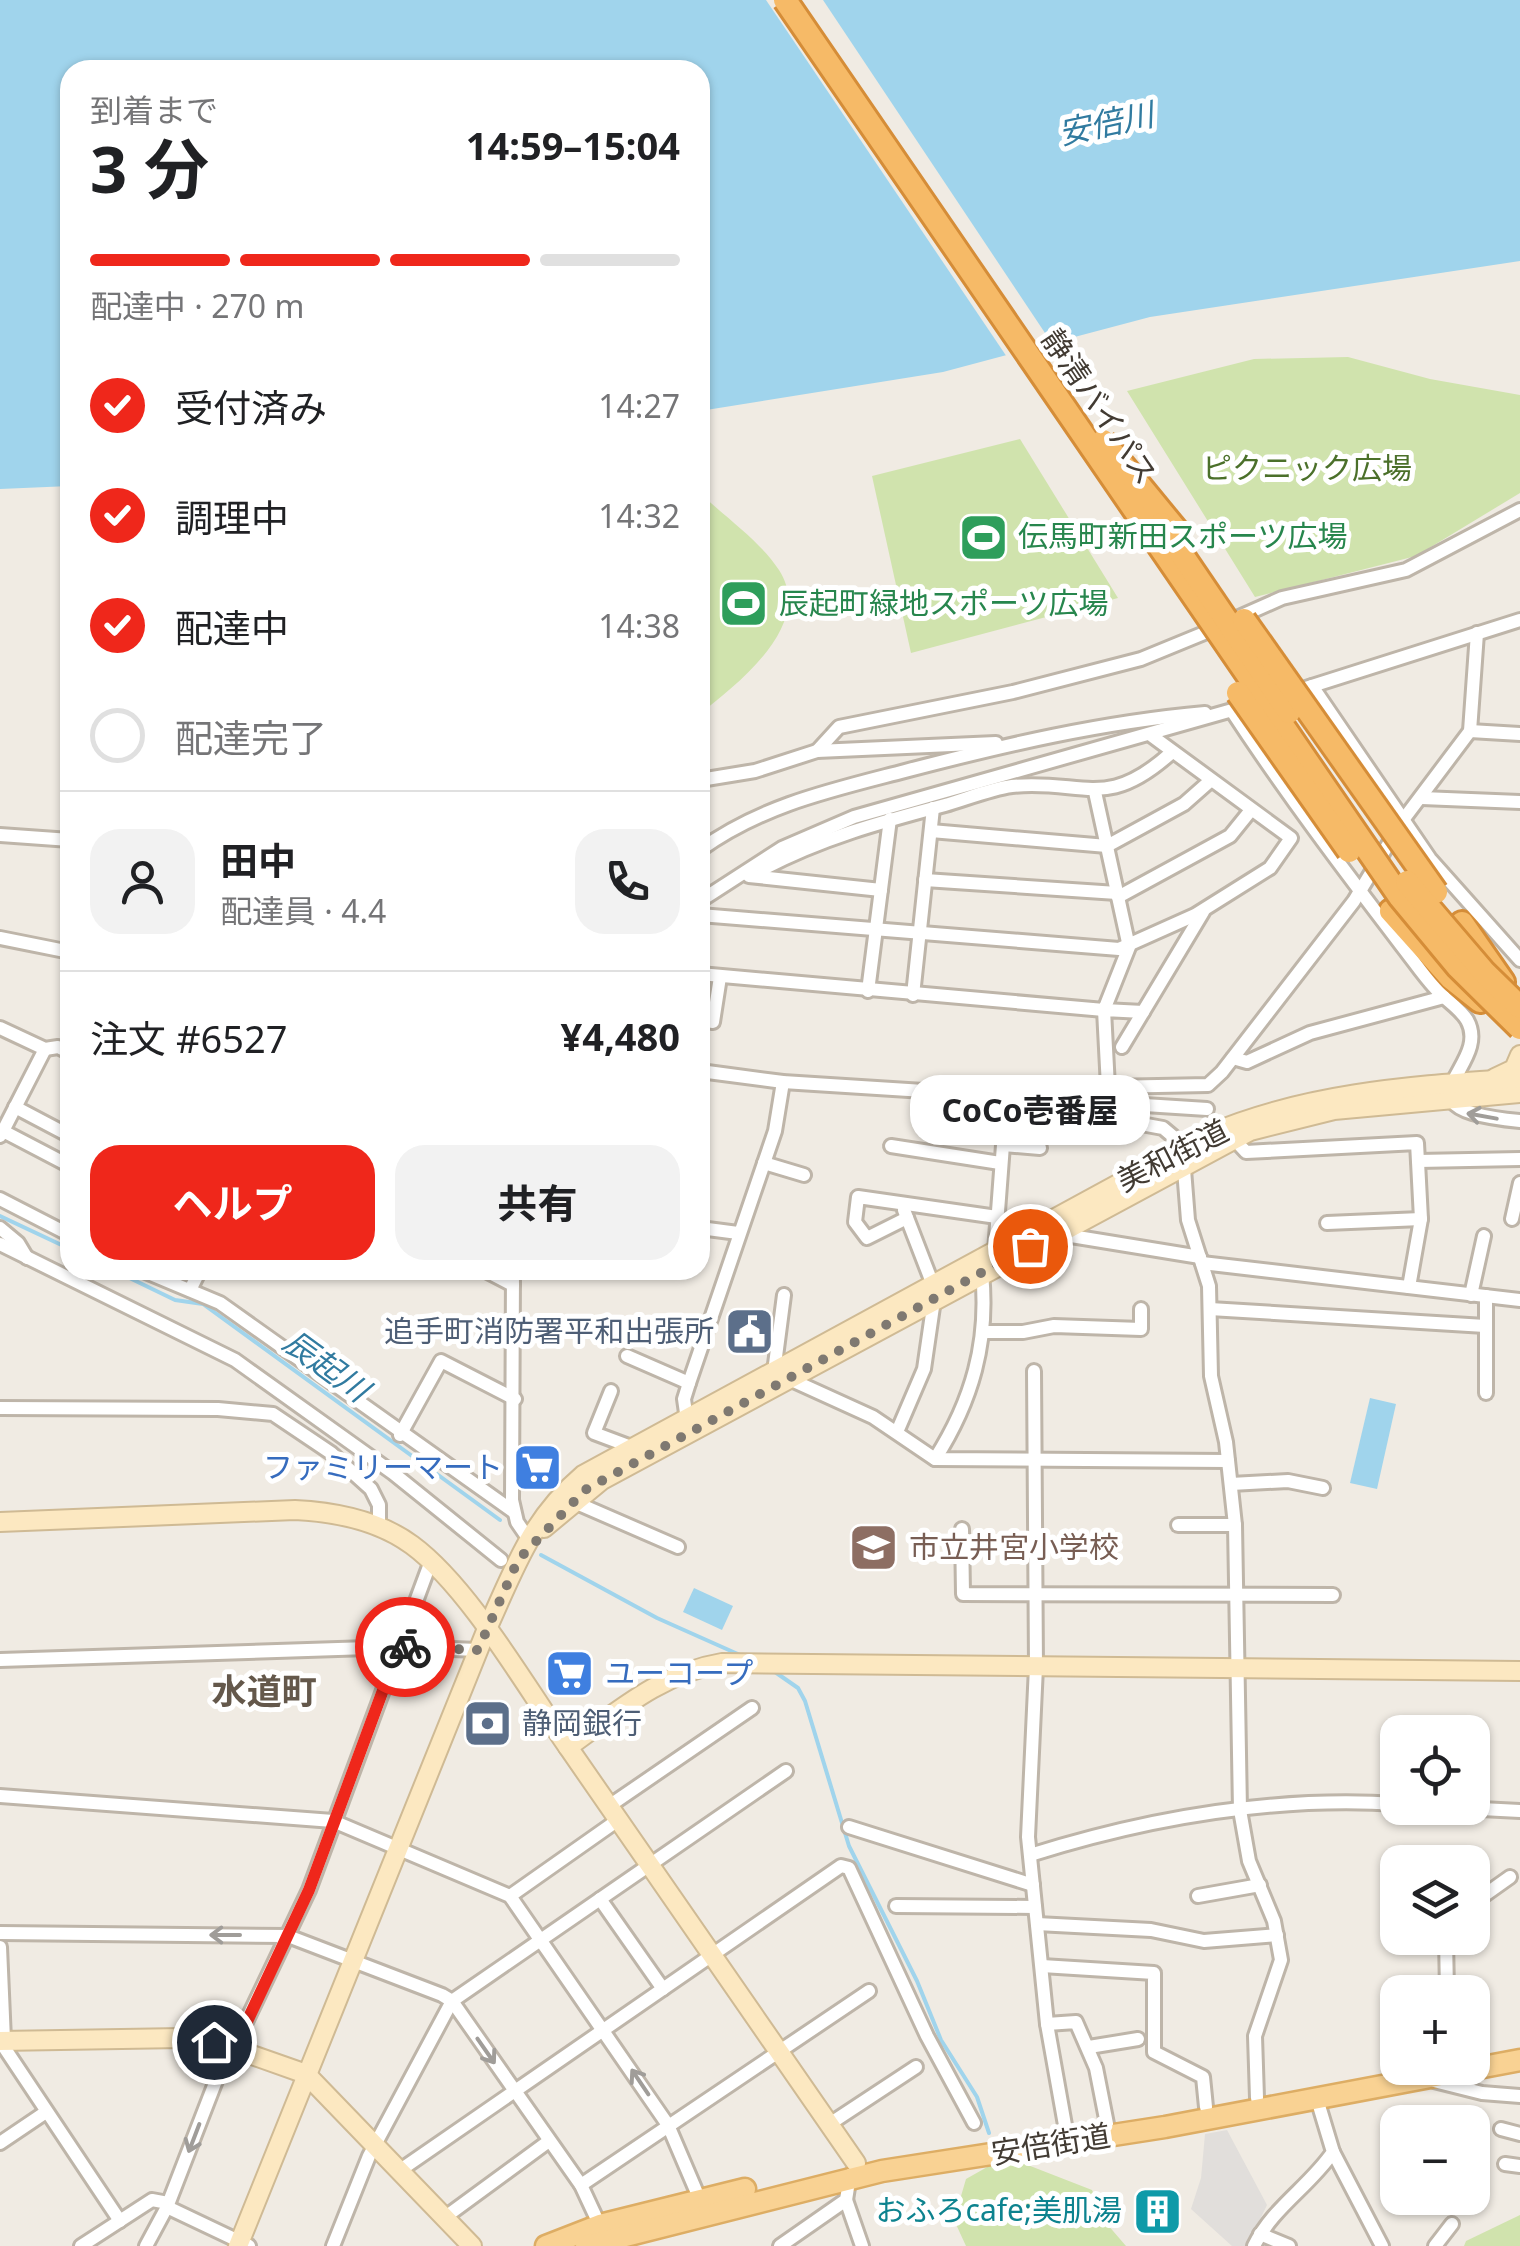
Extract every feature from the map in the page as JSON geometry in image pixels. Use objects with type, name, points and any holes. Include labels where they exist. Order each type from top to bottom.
[{"type":"highway","name":"静清バイパス","points":[[786,0],[1400,898],[1519,1039]]},
{"type":"highway","name":"静清バイパス","points":[[804,0],[1413,889],[1520,1008]]},
{"type":"highway","points":[[1075,424],[1154,562],[1236,690],[1391,911],[1451,978],[1519,1039]]},
{"type":"highway","points":[[1104,440],[1282,671],[1366,799],[1462,923],[1520,1008]]},
{"type":"main road","points":[[1490,2053],[1520,2047]]},
{"type":"main road","name":"安倍街道","points":[[1490,2064],[1520,2060]]},
{"type":"main road","name":"安倍街道","points":[[1066,2136],[1107,2124],[1380,2079]]},
{"type":"main road","name":"安倍街道","points":[[600,2239],[700,2200],[852,2170],[1317,2099],[1380,2083]]},
{"type":"main road","name":"安倍街道","points":[[546,2246],[600,2239],[852,2170]]},
{"type":"street","points":[[817,752],[839,726],[1013,692],[1142,659],[1282,598],[1406,570],[1520,510]]},
{"type":"street","points":[[710,894],[811,833],[854,817],[1152,736],[1520,620]]},
{"type":"street","points":[[1108,1087],[1208,1085],[1234,1058],[1360,892],[1403,820],[1470,731],[1478,633]]},
{"type":"street","points":[[1312,686],[1466,905],[1520,960]]},
{"type":"street","points":[[710,843],[740,823],[789,802],[1052,732],[1230,712]]},
{"type":"street","points":[[1230,712],[1360,892],[1466,1019],[1471,1040],[1450,1090],[1462,1112],[1520,1121]]},
{"type":"street","points":[[1470,731],[1520,734]]},
{"type":"street","points":[[710,916],[1129,947],[1270,868],[1291,838],[1152,736]]},
{"type":"street","points":[[710,778],[754,771],[817,752],[975,741],[1008,744]]},
{"type":"street","points":[[743,876],[824,838],[1012,786],[1095,792],[1134,781],[1171,753]]},
{"type":"street","points":[[931,831],[1107,846],[1184,804],[1210,780]]},
{"type":"street","points":[[1095,792],[1129,947],[1104,1010],[1108,1087],[1101,1101],[1108,1118],[1170,1131],[1184,1156],[1188,1220],[1201,1260],[1210,1309],[1212,1376],[1235,1525],[1240,1810],[1249,1861],[1277,1935],[1280,1971],[1255,2036],[1257,2098]]},
{"type":"street","points":[[1422,798],[1520,802]]},
{"type":"street","points":[[913,995],[933,808]]},
{"type":"street","points":[[926,880],[1118,895],[1230,836],[1251,810]]},
{"type":"street","points":[[868,990],[890,819]]},
{"type":"street","points":[[0,836],[60,839]]},
{"type":"street","points":[[743,876],[881,890]]},
{"type":"street","points":[[1122,1047],[1204,908]]},
{"type":"street","points":[[0,938],[60,950]]},
{"type":"street","points":[[710,976],[1142,1012]]},
{"type":"street","points":[[710,1022],[713,1022],[720,977]]},
{"type":"street","points":[[1234,1058],[1247,1062],[1310,1033],[1444,997]]},
{"type":"street","points":[[0,1028],[45,1049],[60,1048]]},
{"type":"street","points":[[1490,1080],[1514,1069],[1519,1039]]},
{"type":"street","points":[[45,1049],[2,1133],[60,1161]]},
{"type":"street","points":[[710,1072],[783,1082],[1207,1110]]},
{"type":"street","name":"美和街道","points":[[933,1292],[982,1273],[1184,1156],[1296,1116],[1490,1080],[1520,1078]]},
{"type":"street","points":[[687,1420],[684,1399],[775,1131],[783,1082]]},
{"type":"street","name":"美和街道","points":[[510,1560],[572,1501],[782,1375],[933,1292],[995,1251],[1294,1104],[1450,1090],[1520,1092]]},
{"type":"street","points":[[15,1108],[60,1131]]},
{"type":"street","points":[[1234,1138],[1246,1152],[1417,1143],[1420,1219],[1409,1288]]},
{"type":"street","points":[[995,1251],[1003,1145],[1040,1148]]},
{"type":"street","points":[[891,1146],[1000,1163]]},
{"type":"street","points":[[1418,1161],[1520,1159]]},
{"type":"street","points":[[764,1162],[804,1175]]},
{"type":"street","points":[[1512,1219],[1520,1183]]},
{"type":"street","points":[[907,1218],[867,1238],[856,1222],[858,1197],[997,1218]]},
{"type":"street","points":[[0,1200],[60,1229]]},
{"type":"street","points":[[897,1432],[924,1369],[933,1292],[902,1204]]},
{"type":"street","points":[[1327,1223],[1420,1219]]},
{"type":"street","points":[[0,1228],[18,1243],[27,1258]]},
{"type":"street","points":[[710,1229],[738,1233]]},
{"type":"street","points":[[1054,1233],[1201,1260],[1520,1300]]},
{"type":"street","points":[[1484,1236],[1478,1296],[1485,1326],[1486,1393]]},
{"type":"street","points":[[0,1244],[60,1274]]},
{"type":"street","points":[[0,1252],[27,1258]]},
{"type":"street","points":[[935,1459],[965,1404],[984,1332],[982,1273]]},
{"type":"street","points":[[72,1280],[234,1360],[510,1560]]},
{"type":"street","points":[[166,1280],[220,1303],[400,1435],[514,1512],[531,1532]]},
{"type":"street","points":[[190,1290],[195,1280]]},
{"type":"street","points":[[504,1280],[514,1285]]},
{"type":"street","points":[[514,1280],[514,1512]]},
{"type":"street","points":[[784,1296],[782,1375],[897,1432],[935,1459],[1228,1461]]},
{"type":"street","points":[[984,1332],[1023,1332],[1054,1326],[1142,1329],[1141,1309]]},
{"type":"street","points":[[1210,1309],[1485,1326]]},
{"type":"street","points":[[627,1356],[689,1383]]},
{"type":"street","points":[[400,1435],[441,1362],[515,1399]]},
{"type":"street","points":[[1034,1371],[1036,1667],[1030,1856],[1047,2024],[1066,2136]]},
{"type":"street","name":"美和街道","points":[[242,2245],[306,2074],[486,1632],[510,1560],[555,1498],[583,1476],[782,1375]]},
{"type":"street","points":[[611,1391],[594,1433],[634,1448]]},
{"type":"street","points":[[0,1408],[218,1409],[273,1414],[331,1454],[371,1489],[379,1506],[379,1526]]},
{"type":"street","points":[[1231,1484],[1288,1480],[1323,1488]]},
{"type":"street","points":[[572,1501],[678,1547]]},
{"type":"street","points":[[0,1522],[295,1510],[343,1515],[379,1526],[431,1562],[568,1746],[828,2125],[852,2170],[846,2200],[862,2246]]},
{"type":"street","points":[[1178,1525],[1235,1525]]},
{"type":"street","points":[[962,1529],[964,1594],[1332,1595]]},
{"type":"street","points":[[146,2246],[168,2205],[231,2048],[288,1936],[431,1562]]},
{"type":"street","points":[[0,1660],[399,1647],[478,1650]]},
{"type":"street","points":[[568,1746],[658,1683],[710,1665],[1520,1671]]},
{"type":"street","points":[[510,1896],[752,1708]]},
{"type":"street","points":[[333,2246],[376,2146],[452,2001],[786,1771]]},
{"type":"street","points":[[0,1796],[333,1821],[510,1896],[668,2124],[700,2200]]},
{"type":"street","points":[[1030,1856],[1098,1834],[1240,1810],[1306,1801],[1380,1803]]},
{"type":"street","points":[[1490,1809],[1520,1811]]},
{"type":"street","points":[[849,1827],[1033,1885]]},
{"type":"street","points":[[399,2172],[841,1866],[848,1868],[927,2036],[974,2123]]},
{"type":"street","points":[[1490,1891],[1510,1877]]},
{"type":"street","points":[[1198,1896],[1260,1885]]},
{"type":"street","points":[[600,1899],[663,1989]]},
{"type":"street","points":[[896,1906],[1035,1907]]},
{"type":"street","points":[[1037,1924],[1151,1930],[1204,1941],[1277,1935]]},
{"type":"street","points":[[0,1933],[288,1936],[452,2001],[581,2185],[600,2239]]},
{"type":"street","points":[[0,1947],[1,2040],[120,2221]]},
{"type":"street","points":[[1042,1966],[1154,1972],[1154,2052],[1202,2077],[1206,2107]]},
{"type":"street","points":[[581,2185],[869,1991]]},
{"type":"street","points":[[1047,2024],[1076,2022],[1089,2047],[1107,2124]]},
{"type":"street","points":[[1,2040],[182,2038],[231,2048],[306,2074],[472,2246]]},
{"type":"street","points":[[1089,2047],[1138,2039]]},
{"type":"street","points":[[828,2125],[916,2067]]},
{"type":"street","points":[[1457,2085],[1482,2093],[1520,2096]]},
{"type":"street","points":[[1317,2099],[1332,2152],[1382,2246]]},
{"type":"street","points":[[0,2142],[46,2112]]},
{"type":"street","points":[[1501,2129],[1520,2134]]},
{"type":"street","points":[[444,2218],[549,2141]]},
{"type":"street","points":[[1289,2246],[1257,2240],[1278,2207],[1317,2175],[1332,2152]]},
{"type":"street","points":[[81,2246],[152,2200],[242,2245]]},
{"type":"street","points":[[780,2246],[846,2200]]},
{"type":"street","points":[[1435,2246],[1452,2224]]},
{"type":"green space","name":"ピクニック広場","points":[[1348,357],[1430,379],[1520,395],[1520,493],[1416,556],[1255,597],[1127,391],[1254,359]]},
{"type":"green space","name":"伝馬町新田スポーツ広場","points":[[1020,439],[1118,598],[911,653],[872,476]]},
{"type":"green space","name":"辰起町緑地スポーツ広場","points":[[710,502],[762,549],[779,570],[787,591],[787,611],[780,632],[733,687],[710,706]]},
{"type":"green space","points":[[1020,2162],[1092,2190],[1107,2224],[1126,2246],[966,2246],[954,2220],[966,2179],[989,2166]]},
{"type":"green space","points":[[1520,2215],[1520,2246],[1464,2246],[1466,2241]]},
{"type":"shaded area","points":[[1227,2130],[1267,2205],[1247,2246],[1232,2246],[1191,2209],[1201,2178],[1205,2134]]},
{"type":"water","name":"安倍川","points":[[0,0],[1520,0],[1520,261],[1150,317],[943,372],[710,409],[710,60],[60,60],[60,486],[0,489]]},
{"type":"water","points":[[1370,1398],[1396,1404],[1377,1489],[1350,1483]]},
{"type":"water","points":[[694,1588],[733,1606],[722,1630],[683,1612]]},
{"type":"pier","points":[[766,0],[823,0],[1055,348],[1009,360]]},
{"type":"waterway","name":"辰起川","points":[[0,1216],[60,1244]]},
{"type":"waterway","name":"辰起川","points":[[134,1280],[175,1300],[203,1304],[500,1520]]},
{"type":"waterway","points":[[541,1555],[657,1618],[740,1655]]},
{"type":"waterway","points":[[775,1672],[798,1688],[805,1701],[849,1846],[917,1981],[941,2040],[977,2097],[989,2133]]},
{"type":"way so far","points":[[405,1647],[478,1650],[518,1560],[585,1490],[1030,1246]]},
{"type":"place","name":"伝馬町新田スポーツ広場","points":[[983,537]]},
{"type":"place","name":"辰起町緑地スポーツ広場","points":[[744,604]]},
{"type":"place","name":"CoCo壱番屋","points":[[1030,1246]]},
{"type":"place","name":"追手町消防署平和出張所","points":[[749,1332]]},
{"type":"place","name":"ファミリーマート","points":[[538,1468]]},
{"type":"place","name":"市立井宮小学校","points":[[874,1548]]},
{"type":"place","name":"ユーコープ","points":[[570,1674]]},
{"type":"place","name":"静岡銀行","points":[[487,1724]]},
{"type":"place","name":"おふろcafe;美肌湯","points":[[1157,2211]]},
{"type":"district","name":"水道町","points":[[264,1692]]},
{"type":"route","points":[[214,2042],[234,2049],[309,1890],[399,1647],[405,1647]]}]
